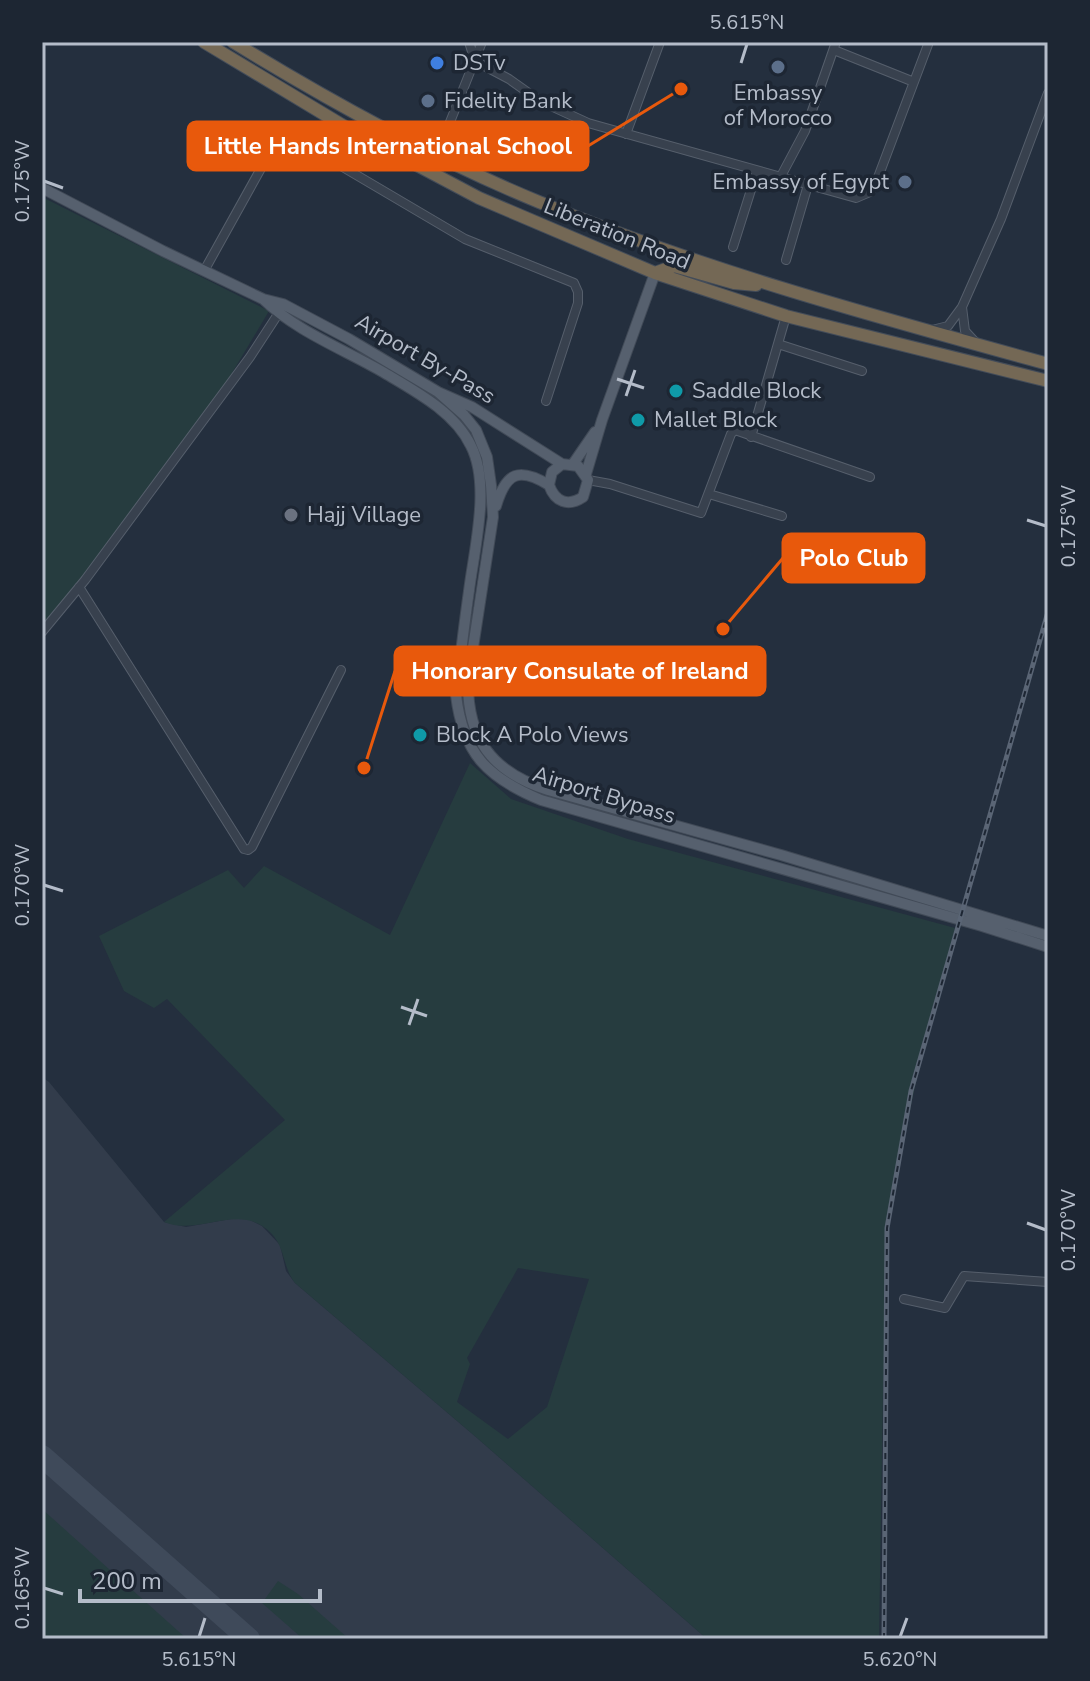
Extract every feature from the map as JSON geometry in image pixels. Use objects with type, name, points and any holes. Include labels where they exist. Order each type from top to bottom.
[{"type":"highway","name":"Liberation Road","points":[[204,42],[347,128],[479,198],[655,273],[786,316],[1048,381]]},
{"type":"highway","name":"Liberation Road","points":[[233,42],[312,90],[438,157],[541,203],[728,271],[1048,364]]},
{"type":"highway","points":[[655,273],[674,266],[734,283],[771,284]]},
{"type":"main road","name":"Airport By-Pass","points":[[42,188],[263,299],[430,402]]},
{"type":"main road","points":[[493,517],[501,491],[511,478],[528,474],[549,485],[558,500],[575,502],[583,497],[602,420],[655,273]]},
{"type":"main road","name":"Airport By-Pass","points":[[281,309],[349,339],[567,464]]},
{"type":"main road","name":"Airport Bypass","points":[[438,392],[464,415],[482,443],[491,485],[493,517],[471,656],[467,702],[481,745],[501,767],[539,787],[781,855],[1048,936]]},
{"type":"main road","name":"Airport Bypass","points":[[430,402],[463,433],[471,445],[479,470],[478,520],[456,695],[460,723],[467,741],[484,766],[511,786],[541,800],[1048,947]]},
{"type":"main road","points":[[549,485],[552,472],[583,452],[602,420]]},
{"type":"main road","points":[[567,464],[587,477]]},
{"type":"street","points":[[469,42],[475,61],[553,108],[588,123],[856,198],[870,192],[877,180],[929,42]]},
{"type":"street","points":[[446,132],[482,42]]},
{"type":"street","points":[[626,134],[660,42]]},
{"type":"street","points":[[780,178],[805,131],[835,46],[914,82]]},
{"type":"street","points":[[929,331],[948,326],[962,307],[1001,219],[1048,93]]},
{"type":"street","points":[[204,271],[269,154],[281,146],[290,145],[319,153],[465,239],[574,283],[578,303],[546,401]]},
{"type":"street","points":[[733,247],[757,171]]},
{"type":"street","points":[[786,260],[808,185]]},
{"type":"street","points":[[962,307],[965,331],[977,344]]},
{"type":"street","points":[[42,632],[79,587],[281,309]]},
{"type":"street","points":[[751,437],[786,316]]},
{"type":"street","points":[[778,344],[862,371]]},
{"type":"street","points":[[587,477],[700,514],[733,431],[870,477]]},
{"type":"street","points":[[709,494],[782,516]]},
{"type":"street","points":[[79,587],[244,849],[252,847],[341,670]]},
{"type":"street","points":[[904,1299],[945,1308],[964,1276],[1048,1282]]},
{"type":"shaded area","points":[[42,1077],[164,1222],[186,1227],[236,1218],[248,1219],[262,1226],[280,1245],[286,1271],[295,1283],[707,1639],[42,1639]]},
{"type":"green space","points":[[42,197],[269,311],[201,425],[64,604],[42,626]]},
{"type":"green space","points":[[470,763],[511,799],[628,839],[955,928],[924,1045],[890,1204],[879,1639],[707,1639],[295,1283],[271,1233],[259,1224],[246,1220],[233,1219],[191,1226],[164,1222],[285,1120],[167,999],[154,1008],[124,991],[99,936],[228,870],[244,888],[264,866],[390,935]],"holes":[[[518,1268],[589,1279],[547,1407],[508,1439],[457,1402],[470,1364],[467,1358]]]},
{"type":"green space","points":[[42,1509],[187,1639],[42,1639]]},
{"type":"green space","points":[[278,1581],[298,1594],[349,1639],[303,1639],[262,1603]]},
{"type":"taxiway","points":[[42,1456],[249,1639]]},
{"type":"railway","points":[[884,1639],[887,1228],[911,1091],[1048,612]]},
{"type":"place","name":"DSTv","points":[[437,63]]},
{"type":"place","name":"Embassy of Morocco","points":[[778,67]]},
{"type":"place","name":"Little Hands International School","points":[[681,89]]},
{"type":"place","name":"Fidelity Bank","points":[[428,101]]},
{"type":"place","name":"Embassy of Egypt","points":[[905,182]]},
{"type":"place","name":"Saddle Block","points":[[676,391]]},
{"type":"place","name":"Mallet Block","points":[[638,420]]},
{"type":"place","name":"Hajj Village","points":[[291,515]]},
{"type":"place","name":"Polo Club","points":[[723,629]]},
{"type":"place","name":"Block A Polo Views","points":[[420,735]]},
{"type":"place","name":"Honorary Consulate of Ireland","points":[[364,768]]}]
